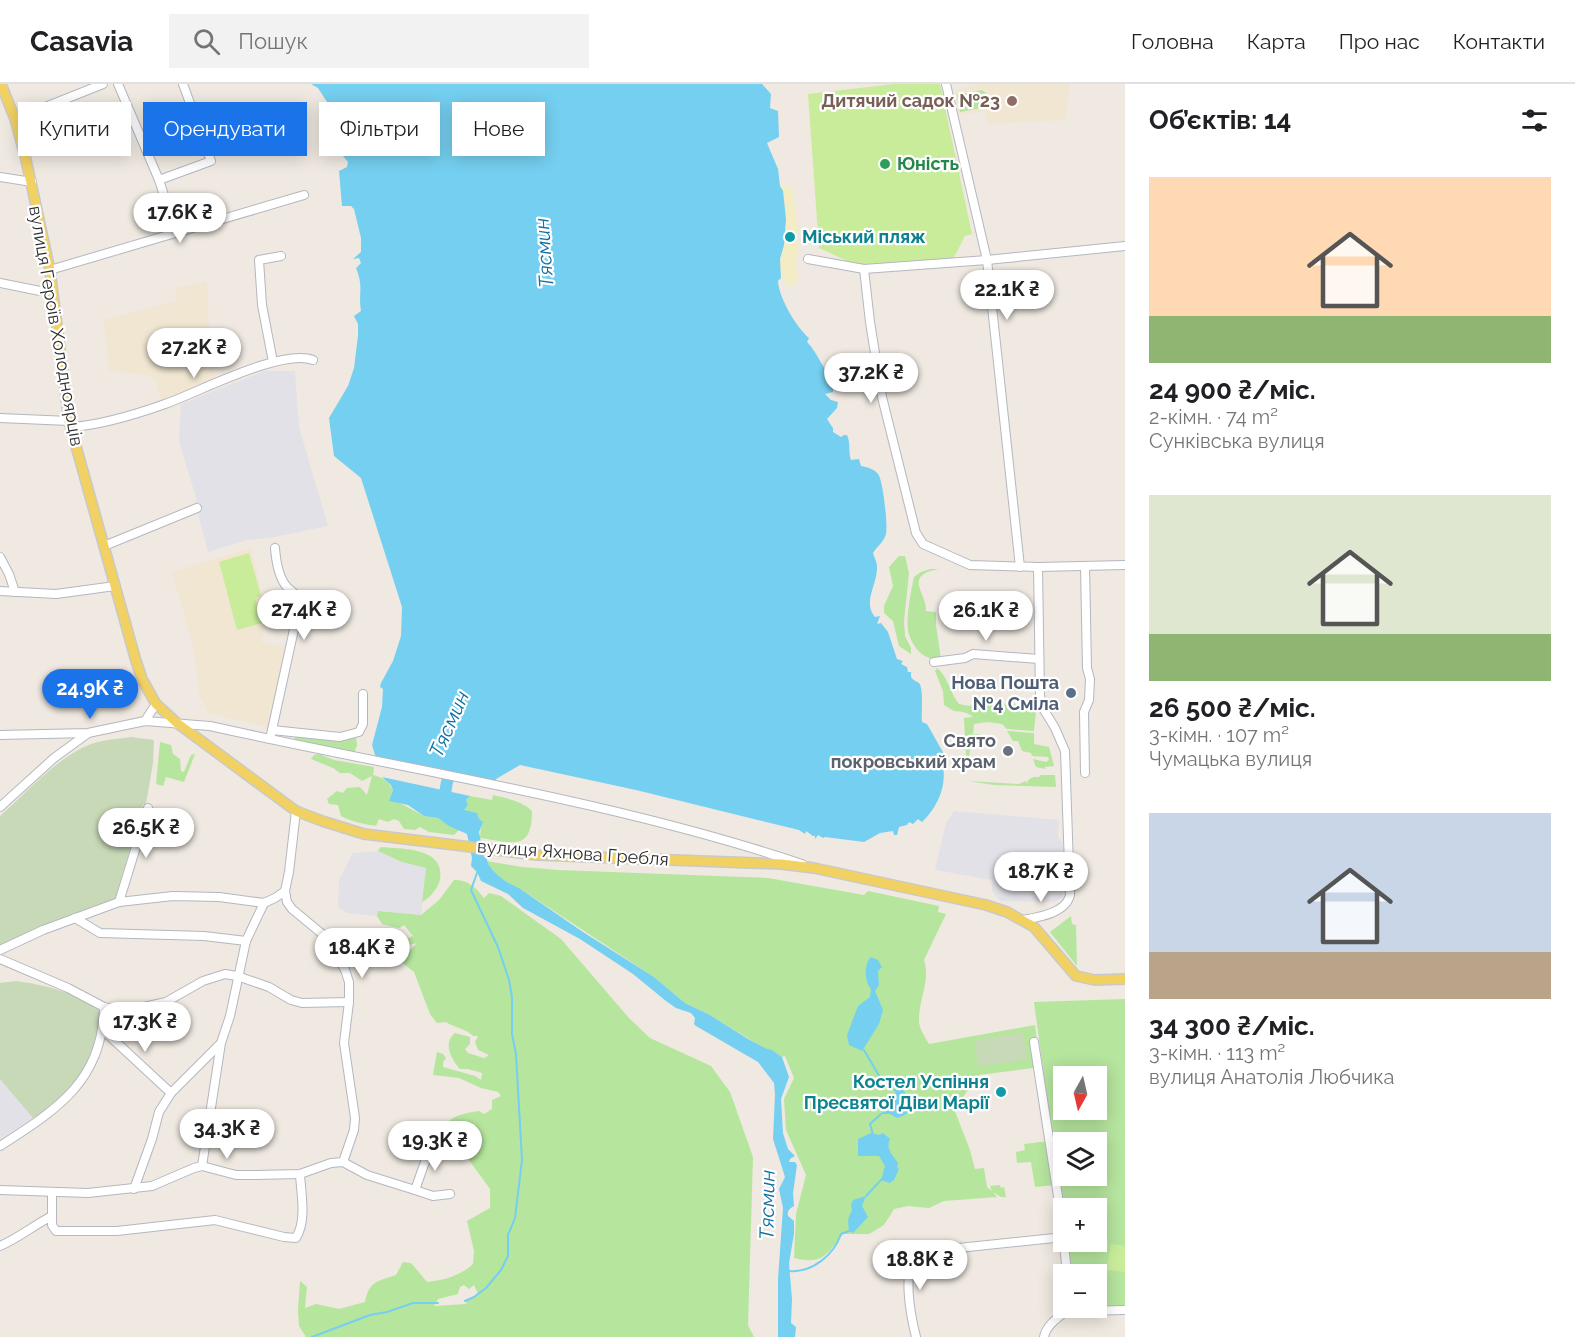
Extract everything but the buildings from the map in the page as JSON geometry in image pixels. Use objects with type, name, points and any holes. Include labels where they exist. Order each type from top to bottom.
[{"type":"main road","name":"вулиця Героїв Холодноярців","points":[[1,84],[3,96],[15,119],[32,182],[50,270],[70,424],[136,662],[142,679],[156,704]]},
{"type":"main road","name":"вулиця Яхнова Гребля","points":[[156,704],[177,723],[296,811],[364,834],[516,852],[746,862],[814,868],[986,905],[1007,912],[1034,927],[1076,976],[1095,980],[1125,980]]},
{"type":"street","points":[[15,119],[103,84]]},
{"type":"street","points":[[118,84],[159,180],[177,232]]},
{"type":"street","points":[[159,180],[212,161],[183,84]]},
{"type":"street","points":[[946,84],[987,260],[1020,567]]},
{"type":"street","points":[[0,177],[32,182]]},
{"type":"street","points":[[50,270],[304,195]]},
{"type":"street","points":[[808,259],[864,269],[987,260],[1125,246]]},
{"type":"street","points":[[273,362],[262,306],[259,260],[281,256]]},
{"type":"street","points":[[864,269],[882,397],[916,533],[923,544],[970,565],[1020,567],[1125,565]]},
{"type":"street","points":[[0,283],[40,291],[53,291]]},
{"type":"street","points":[[0,418],[70,424],[165,405],[273,362],[304,357],[314,360]]},
{"type":"street","points":[[104,546],[197,508]]},
{"type":"street","points":[[270,739],[300,602],[298,596],[283,581],[274,548]]},
{"type":"street","points":[[0,557],[15,592]]},
{"type":"street","points":[[1085,566],[1087,668],[1090,679],[1089,700],[1084,712],[1085,773]]},
{"type":"street","points":[[1023,920],[1052,913],[1067,903],[1070,895],[1065,751],[1044,710],[1040,696],[1038,567]]},
{"type":"street","points":[[0,591],[56,594],[115,586]]},
{"type":"street","points":[[934,662],[965,658],[973,654],[1039,659]]},
{"type":"street","points":[[272,730],[340,737],[359,732],[363,724],[363,694]]},
{"type":"street","points":[[145,721],[156,704]]},
{"type":"street","points":[[0,735],[88,733],[145,721],[210,726],[598,808],[731,840],[814,868]]},
{"type":"street","points":[[0,807],[54,758],[88,733]]},
{"type":"street","points":[[296,811],[291,861],[285,891],[287,902],[292,909],[327,938],[350,982],[344,1043],[355,1118],[354,1130],[343,1162]]},
{"type":"street","points":[[119,902],[147,812],[189,825]]},
{"type":"street","points":[[0,950],[43,930],[119,902],[173,896],[219,897],[264,903],[285,891]]},
{"type":"street","points":[[275,898],[287,902]]},
{"type":"street","points":[[202,1166],[221,1043],[230,1016],[246,941],[264,903]]},
{"type":"street","points":[[1034,927],[1036,920],[1043,916]]},
{"type":"street","points":[[75,918],[100,933],[204,936],[246,941]]},
{"type":"street","points":[[0,959],[112,1009],[152,1006],[166,1002],[215,976],[225,974],[269,987],[302,1003],[349,1002]]},
{"type":"street","points":[[0,1146],[54,1110],[67,1098],[86,1071],[102,1038],[104,1007]]},
{"type":"street","points":[[102,1030],[171,1093]]},
{"type":"street","points":[[1034,1042],[1058,1198]]},
{"type":"street","points":[[134,1189],[159,1112],[171,1093],[212,1055],[221,1043]]},
{"type":"street","points":[[415,1190],[431,1145]]},
{"type":"street","points":[[0,1190],[88,1193],[152,1186],[202,1166],[237,1175],[300,1174],[331,1163],[343,1162],[368,1176],[433,1196],[450,1194]]},
{"type":"street","points":[[52,1192],[52,1225],[56,1231],[63,1233],[117,1231],[215,1220],[296,1238],[300,1231],[302,1218],[300,1174]]},
{"type":"street","points":[[0,1246],[19,1238],[36,1224],[52,1216]]},
{"type":"street","points":[[934,1248],[949,1249],[1053,1237]]},
{"type":"street","points":[[911,1247],[907,1287],[910,1315],[916,1337]]},
{"type":"street","points":[[1107,1310],[1125,1310]]},
{"type":"street","points":[[1044,1337],[1044,1332],[1059,1318]]},
{"type":"shaded area","name":"Дитячий садок №23","points":[[978,84],[1070,84],[1065,120],[987,124],[986,111],[958,115],[955,90]]},
{"type":"shaded area","points":[[207,281],[210,358],[216,379],[161,401],[155,380],[149,375],[109,371],[104,320],[177,301],[175,288]]},
{"type":"shaded area","points":[[264,371],[295,371],[299,427],[328,526],[247,540],[208,552],[195,502],[197,501],[179,441],[181,404]]},
{"type":"shaded area","points":[[251,548],[267,614],[261,642],[286,647],[268,727],[208,713],[199,694],[194,649],[172,572]]},
{"type":"shaded area","points":[[954,811],[1059,820],[1058,838],[1063,842],[1063,897],[1055,902],[1000,901],[992,891],[992,880],[935,870],[946,823]]},
{"type":"shaded area","points":[[378,851],[402,862],[426,868],[421,915],[379,911],[377,916],[347,913],[338,907],[339,880],[353,853]]},
{"type":"shaded area","points":[[0,1079],[33,1118],[0,1139]]},
{"type":"green space","name":"Юність","points":[[894,84],[940,84],[972,234],[965,236],[953,259],[858,266],[819,248],[808,94]]},
{"type":"green space","points":[[982,90],[990,96],[992,106],[960,112],[957,95]]},
{"type":"green space","points":[[249,553],[261,596],[255,598],[262,623],[237,630],[219,562]]},
{"type":"green space","points":[[899,556],[905,556],[909,573],[904,621],[905,636],[911,648],[911,654],[899,646],[893,621],[884,613],[884,606],[893,586],[889,567]]},
{"type":"green space","points":[[930,569],[940,569],[922,576],[919,586],[926,611],[936,612],[941,659],[929,658],[919,652],[908,630],[908,611],[914,577]]},
{"type":"green space","points":[[937,668],[959,704],[969,706],[984,699],[1001,705],[1027,705],[1027,712],[1036,712],[1034,731],[1007,729],[1002,724],[987,722],[974,724],[973,734],[980,734],[980,738],[971,742],[969,757],[966,757],[964,718],[973,717],[944,705],[943,691],[935,671]]},
{"type":"green space","points":[[1007,731],[1034,733],[1034,744],[1049,747],[1054,766],[1045,767],[1045,769],[1036,767],[1033,759],[1046,762],[1049,760],[1048,757],[1032,756],[1031,753],[1022,751],[1018,741],[1013,741]]},
{"type":"green space","points":[[295,736],[341,740],[356,737],[357,745],[354,753],[302,743],[295,740]]},
{"type":"green space","points":[[131,737],[154,740],[153,763],[146,804],[143,805],[115,899],[45,925],[0,945],[0,816],[52,768],[74,752],[97,742]]},
{"type":"green space","points":[[160,742],[171,745],[173,754],[180,759],[181,771],[184,772],[191,755],[195,754],[184,782],[166,777],[163,786],[156,784]]},
{"type":"green space","points":[[319,754],[334,760],[374,767],[373,775],[389,784],[393,790],[391,795],[398,802],[424,816],[438,818],[459,830],[454,835],[429,832],[420,827],[415,830],[404,829],[399,821],[394,819],[388,822],[379,819],[376,826],[341,816],[338,805],[329,804],[327,799],[337,791],[343,793],[347,788],[360,787],[367,795],[372,776],[362,781],[350,773],[340,773],[311,759],[314,755]]},
{"type":"green space","points":[[1040,775],[1055,775],[1056,787],[994,785],[968,781],[1019,784],[1026,781],[1027,784],[1028,780]]},
{"type":"green space","points":[[493,795],[519,802],[532,811],[531,824],[524,839],[510,842],[480,838],[481,826],[464,810],[468,805],[466,800],[470,796],[492,800]]},
{"type":"green space","points":[[381,847],[421,852],[436,861],[440,869],[440,880],[431,895],[422,902],[426,868],[402,862],[378,851]]},
{"type":"green space","points":[[486,861],[558,870],[768,878],[864,895],[868,891],[939,906],[938,912],[946,914],[924,960],[926,975],[919,1014],[920,1028],[929,1044],[1035,1025],[1040,1067],[979,1075],[954,1109],[975,1169],[984,1168],[987,1187],[992,1191],[990,1186],[1004,1187],[1006,1197],[993,1192],[997,1197],[944,1201],[929,1208],[908,1206],[894,1209],[884,1225],[869,1234],[843,1234],[828,1253],[818,1259],[794,1258],[796,1214],[806,1175],[786,1130],[784,1099],[794,1078],[785,1056],[782,1057],[772,1050],[767,1050],[710,1015],[685,1003],[654,977],[505,881],[491,869]]},
{"type":"green space","points":[[454,880],[464,881],[471,885],[484,898],[489,893],[501,896],[561,939],[629,1018],[650,1038],[711,1066],[730,1092],[753,1157],[748,1325],[754,1337],[306,1337],[299,1326],[300,1281],[307,1287],[305,1308],[316,1304],[339,1309],[365,1302],[372,1286],[396,1275],[403,1262],[411,1263],[427,1282],[452,1277],[473,1264],[474,1251],[467,1221],[490,1208],[490,1189],[461,1149],[448,1141],[436,1147],[442,1130],[450,1120],[462,1114],[479,1111],[484,1114],[492,1109],[492,1100],[501,1096],[498,1092],[481,1088],[459,1078],[433,1075],[437,1052],[446,1058],[443,1067],[475,1076],[481,1080],[482,1073],[460,1069],[454,1061],[449,1042],[455,1033],[470,1037],[470,1044],[465,1049],[468,1053],[484,1058],[489,1055],[478,1050],[475,1042],[478,1036],[473,1036],[446,1022],[437,1023],[430,1014],[414,972],[394,956],[406,954],[417,943],[404,946],[402,940],[413,936],[404,925],[399,928],[382,924],[377,916],[378,911],[421,915],[439,900]],"holes":[[[464,1285],[469,1289],[474,1285],[478,1294],[467,1300],[466,1304],[434,1306],[438,1299],[458,1294],[460,1287]]]},
{"type":"green space","points":[[1071,916],[1072,924],[1076,925],[1077,966],[1050,932]]},
{"type":"green space","points":[[16,981],[37,984],[71,994],[99,1011],[95,1044],[81,1073],[59,1098],[33,1118],[0,1079],[0,983]]},
{"type":"green space","points":[[1125,999],[1125,1308],[1107,1308],[1107,1264],[1070,1264],[1068,1252],[1107,1252],[1107,1198],[1060,1198],[1059,1186],[1107,1186],[1107,1132],[1053,1132],[1053,1144],[1034,1002]]},
{"type":"green space","points":[[1023,1033],[1027,1059],[978,1066],[975,1040]]},
{"type":"green space","points":[[1049,1141],[1053,1185],[1035,1187],[1031,1162],[1017,1163],[1016,1152],[1025,1150],[1024,1144]]},
{"type":"green space","points":[[1111,1244],[1125,1246],[1125,1272],[1107,1270]]},
{"type":"sand","name":"Міський пляж","points":[[780,186],[792,187],[798,230],[796,235],[799,249],[795,263],[798,277],[796,283],[790,287],[784,282],[780,266],[786,220]]},
{"type":"water","points":[[311,84],[762,84],[771,94],[770,108],[778,111],[779,137],[767,143],[778,169],[786,219],[784,245],[780,259],[781,278],[778,281],[781,296],[799,327],[809,338],[807,342],[836,382],[833,385],[833,392],[825,394],[831,400],[838,402],[837,408],[827,419],[833,432],[841,437],[847,435],[851,460],[859,459],[861,466],[874,471],[880,478],[885,503],[886,534],[873,553],[877,573],[870,599],[871,611],[875,617],[880,616],[877,624],[881,623],[888,632],[897,659],[903,661],[901,664],[907,667],[908,672],[911,672],[911,677],[921,686],[922,722],[927,724],[944,754],[941,759],[944,776],[941,793],[938,801],[922,822],[918,819],[913,824],[909,822],[899,827],[897,835],[894,835],[893,831],[880,833],[864,842],[823,838],[818,835],[815,839],[815,836],[806,831],[805,834],[799,830],[636,790],[520,765],[496,779],[495,783],[376,758],[372,745],[382,707],[383,689],[380,687],[393,661],[401,636],[402,607],[361,478],[334,456],[329,418],[348,386],[354,368],[358,324],[354,316],[361,311],[360,285],[356,268],[361,263],[359,258],[353,259],[361,252],[361,238],[354,209],[351,206],[342,206],[339,171],[347,167],[348,162],[343,156],[440,156],[440,102],[327,102],[318,88]]},
{"type":"water","name":"Тясмин","points":[[382,777],[470,796],[466,800],[468,805],[464,810],[477,813],[483,822],[479,832],[484,857],[499,876],[654,977],[685,1003],[782,1057],[789,1077],[781,1099],[783,1133],[788,1149],[795,1156],[789,1162],[795,1162],[797,1165],[793,1193],[794,1206],[788,1214],[794,1221],[789,1263],[791,1323],[796,1327],[795,1337],[778,1337],[778,1279],[783,1208],[779,1189],[785,1177],[773,1139],[774,1083],[758,1062],[696,1026],[695,1018],[691,1013],[676,1008],[633,974],[580,939],[523,908],[508,894],[481,881],[471,866],[472,858],[467,834],[438,818],[424,816],[408,805],[389,801],[393,790]]},
{"type":"water","points":[[871,957],[878,960],[882,967],[878,971],[879,985],[875,991],[883,1010],[879,1024],[862,1051],[849,1045],[847,1035],[858,1006],[870,997],[871,989],[866,973]]},
{"type":"water","points":[[901,1088],[914,1103],[910,1111],[897,1118],[890,1114],[881,1114],[892,1096]]},
{"type":"water","points":[[871,1133],[879,1135],[883,1133],[890,1139],[889,1149],[899,1169],[890,1183],[881,1180],[885,1166],[879,1156],[858,1156],[858,1139]]},
{"type":"water","points":[[866,1196],[862,1206],[868,1217],[853,1233],[849,1231],[848,1224],[851,1205],[853,1200]]},
{"type":"waterway","name":"Тясмин","points":[[447,807],[446,786],[452,766]]},
{"type":"waterway","points":[[465,1301],[486,1288],[501,1270],[508,1256],[508,1235],[515,1218],[522,1160],[516,1054],[512,1034],[512,997],[498,947],[471,890],[478,870]]},
{"type":"waterway","points":[[864,1050],[881,1079],[896,1091]]},
{"type":"waterway","points":[[873,1135],[870,1124],[881,1114]]},
{"type":"waterway","points":[[866,1196],[881,1180]]},
{"type":"waterway","points":[[789,1271],[814,1266],[828,1255],[841,1234],[849,1231]]},
{"type":"waterway","points":[[312,1337],[370,1315],[413,1303],[438,1303]]},
{"type":"place","name":"Дитячий садок №23","points":[[1012,101]]},
{"type":"place","name":"Юність","points":[[885,164]]},
{"type":"place","name":"Міський пляж","points":[[790,237]]},
{"type":"place","name":"Нова Пошта №4 Сміла","points":[[1071,693]]},
{"type":"place","name":"Свято покровський храм","points":[[1008,751]]},
{"type":"place","name":"Костел Успіння Пресвятої Діви Марії","points":[[1001,1092]]}]
